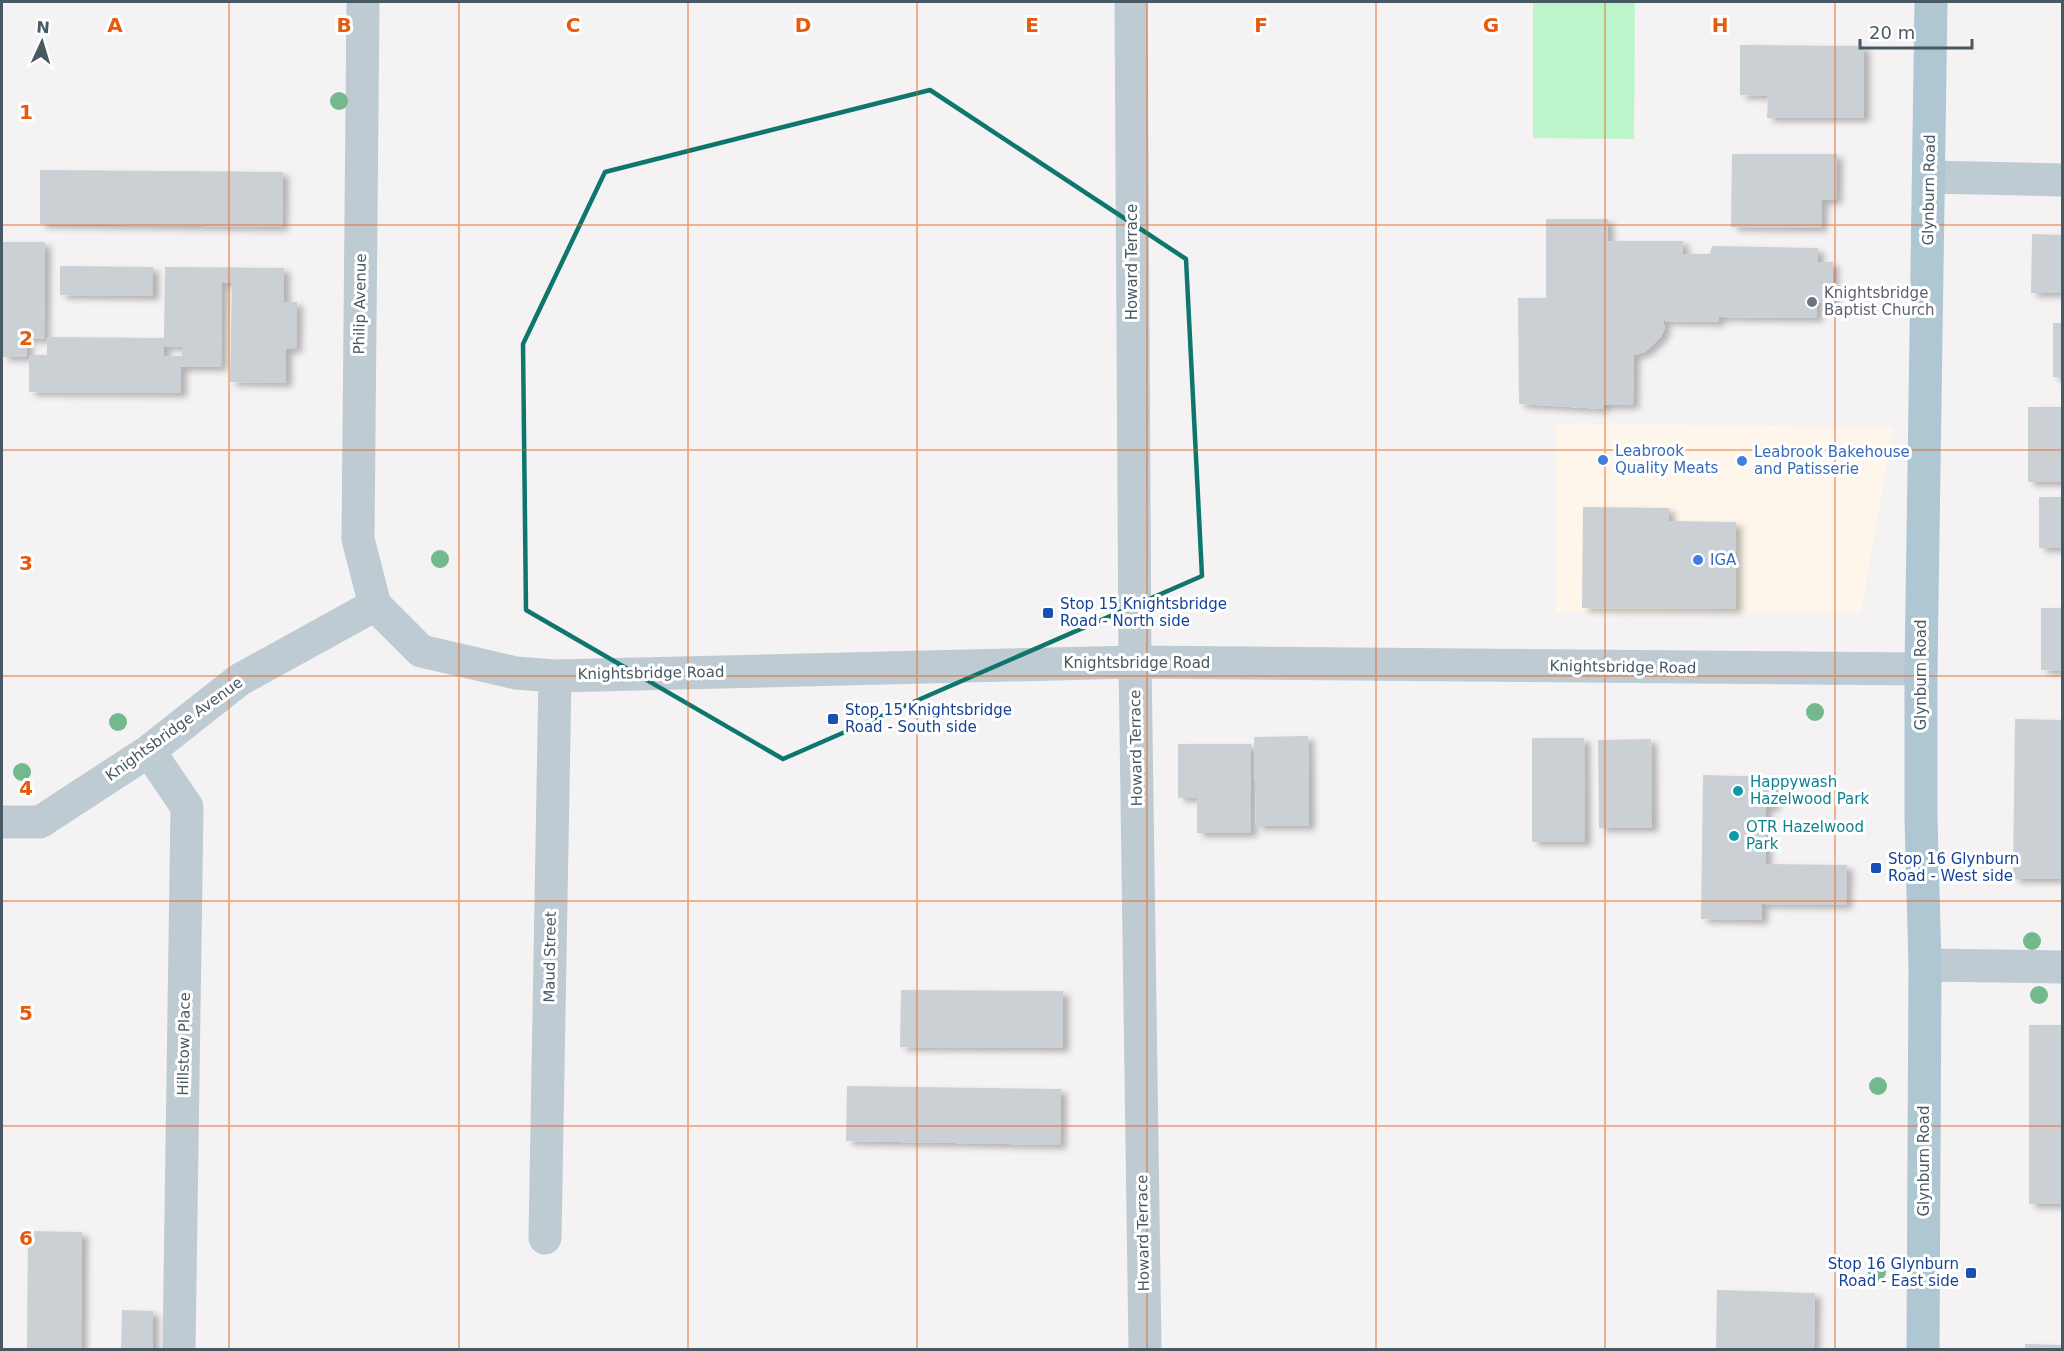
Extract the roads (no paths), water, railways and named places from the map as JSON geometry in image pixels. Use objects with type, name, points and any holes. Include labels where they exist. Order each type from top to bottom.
[{"type":"main road","name":"Glynburn Road","points":[[1923,1350],[1925,965],[1921,818],[1921,669],[1931,2]]},
{"type":"street","name":"Philip Avenue","points":[[363,2],[358,539],[375,605]]},
{"type":"street","name":"Howard Terrace","points":[[1131,2],[1135,662],[1145,1350]]},
{"type":"street","points":[[1929,177],[2062,180]]},
{"type":"street","name":"Knightsbridge Road","points":[[375,605],[420,651],[516,674],[555,676],[1135,662],[1921,669]]},
{"type":"street","name":"Knightsbridge Avenue","points":[[2,822],[40,822],[149,751],[239,680],[375,605]]},
{"type":"street","name":"Maud Street","points":[[545,1238],[555,676]]},
{"type":"street","name":"Hillstow Place","points":[[149,751],[187,807],[179,1350]]},
{"type":"street","points":[[1925,965],[2062,967]]},
{"type":"place","name":"Knightsbridge Baptist Church","points":[[1812,302]]},
{"type":"place","name":"Leabrook Quality Meats","points":[[1603,460]]},
{"type":"place","name":"Leabrook Bakehouse and Patisserie","points":[[1742,461]]},
{"type":"place","name":"IGA","points":[[1698,560]]},
{"type":"place","name":"Stop 15 Knightsbridge Road - North side","points":[[1048,613]]},
{"type":"place","name":"Stop 15 Knightsbridge Road - South side","points":[[833,719]]},
{"type":"place","name":"Happywash Hazelwood Park","points":[[1738,791]]},
{"type":"place","name":"OTR Hazelwood Park","points":[[1734,836]]},
{"type":"place","name":"Stop 16 Glynburn Road - West side","points":[[1876,868]]},
{"type":"place","name":"Stop 16 Glynburn Road - East side","points":[[1971,1273]]}]
